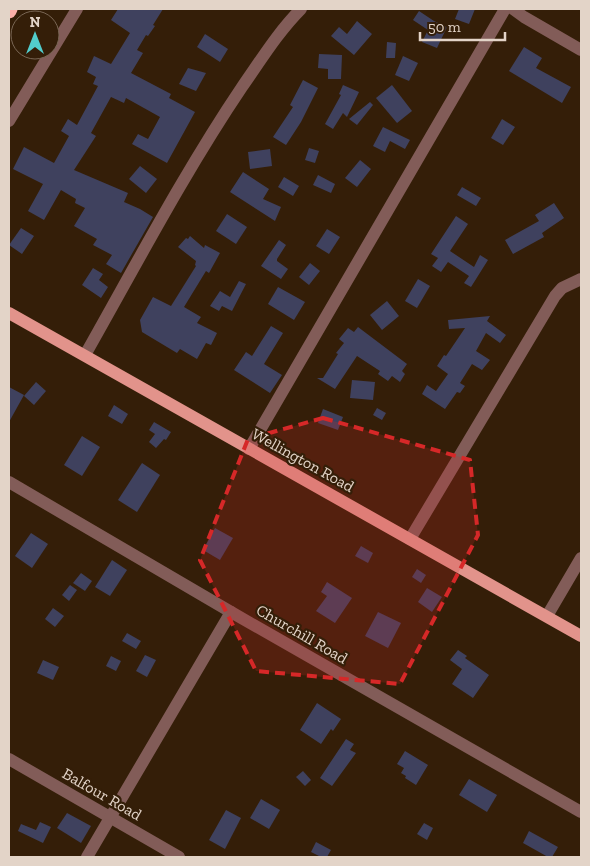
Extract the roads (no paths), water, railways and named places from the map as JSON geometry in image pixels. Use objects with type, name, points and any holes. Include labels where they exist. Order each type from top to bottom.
[{"type":"main road","name":"Wellington Road","points":[[9,313],[581,636]]},
{"type":"street","points":[[9,120],[77,9]]},
{"type":"street","points":[[85,355],[226,111],[280,33],[301,9]]},
{"type":"street","points":[[249,449],[505,9]]},
{"type":"street","points":[[513,9],[581,50]]},
{"type":"street","points":[[410,539],[555,296],[562,288],[581,279]]},
{"type":"street","name":"Churchill Road","points":[[9,482],[581,812]]},
{"type":"street","points":[[547,616],[581,558]]},
{"type":"street","points":[[88,857],[232,612]]},
{"type":"street","name":"Balfour Road","points":[[9,758],[179,857]]}]
